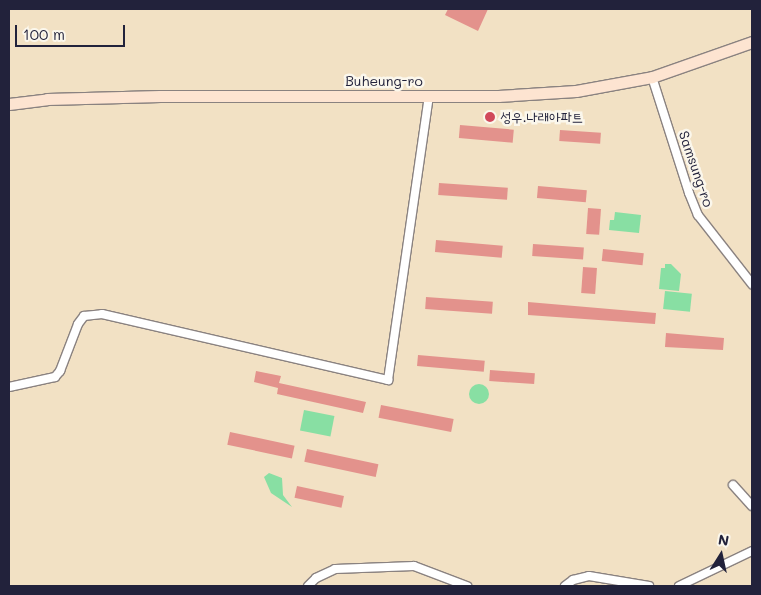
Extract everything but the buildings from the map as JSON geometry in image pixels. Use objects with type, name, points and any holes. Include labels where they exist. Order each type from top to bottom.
[{"type":"main road","name":"Buheung-ro","points":[[9,104],[47,98],[150,96],[498,96],[576,91],[652,77],[752,42]]},
{"type":"street","name":"Samsung-ro","points":[[652,77],[689,193],[698,215],[752,284]]},
{"type":"street","points":[[9,387],[55,377],[60,371],[78,324],[84,316],[102,314],[388,380],[429,96]]},
{"type":"street","points":[[733,485],[752,506]]},
{"type":"street","points":[[679,586],[752,551]]},
{"type":"street","points":[[308,586],[316,578],[335,569],[414,566],[467,586]]},
{"type":"street","points":[[565,586],[573,580],[589,576],[649,586]]},
{"type":"green space","points":[[615,212],[641,215],[639,233],[609,230],[610,220],[614,220]]},
{"type":"green space","points":[[665,264],[671,264],[681,274],[679,291],[659,289],[661,268],[665,268]]},
{"type":"green space","points":[[665,291],[692,294],[690,312],[663,309]]},
{"type":"green space","points":[[479,384],[486,387],[489,394],[486,401],[479,404],[472,401],[469,394],[472,387]]},
{"type":"green space","points":[[304,410],[334,416],[330,437],[300,431]]},
{"type":"green space","points":[[269,473],[282,478],[283,495],[292,507],[271,493],[264,477]]},
{"type":"place","name":"성우.나래아파트","points":[[490,117]]}]
